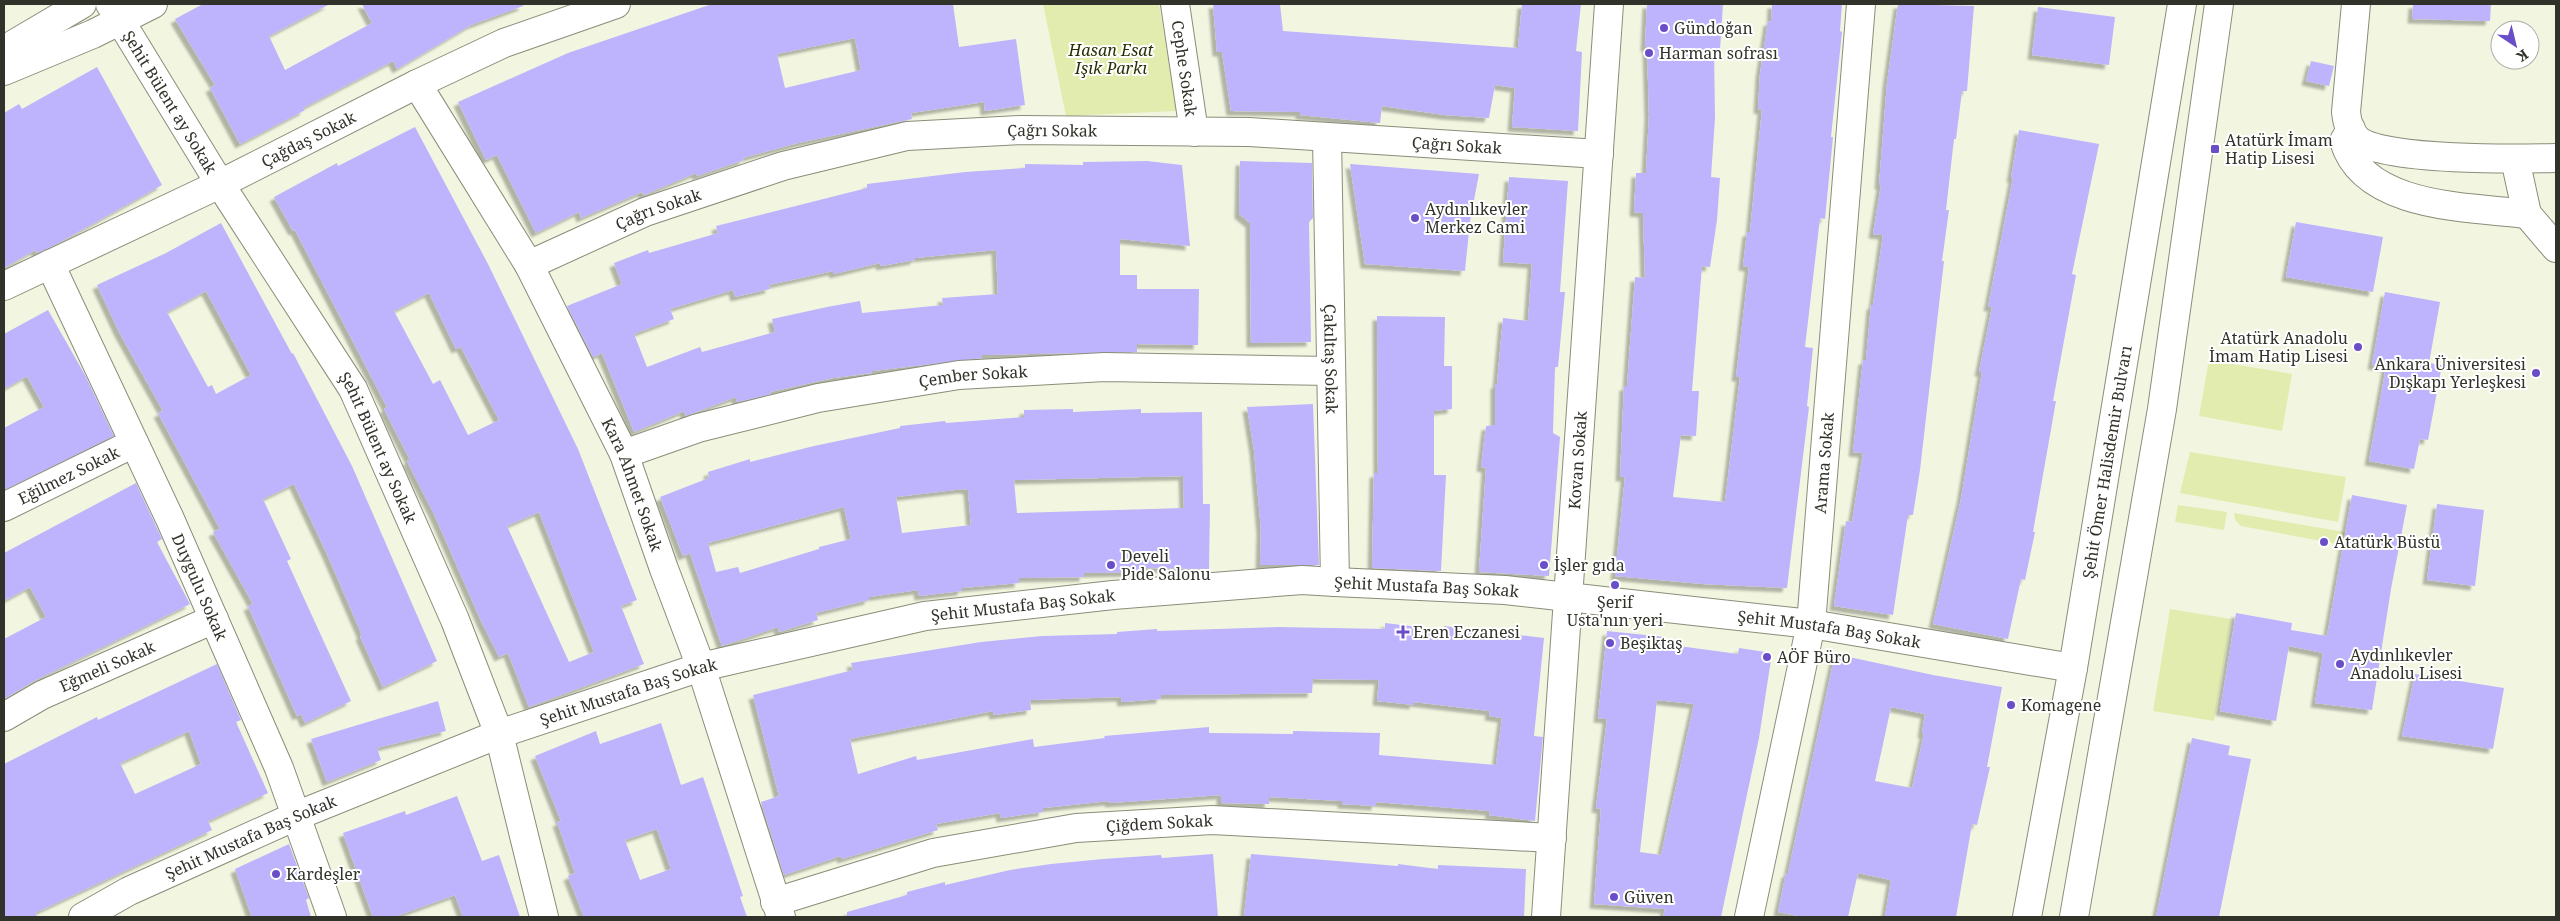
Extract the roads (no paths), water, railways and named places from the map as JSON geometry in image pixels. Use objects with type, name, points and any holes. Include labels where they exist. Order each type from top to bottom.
[{"type":"main road","points":[[4,44],[20,31],[38,4]]},
{"type":"main road","points":[[4,50],[82,4]]},
{"type":"main road","points":[[4,71],[115,12],[153,4]]},
{"type":"main road","name":"Çağdaş Sokak","points":[[4,286],[220,184],[416,84],[504,43],[616,4]]},
{"type":"main road","name":"Cephe Sokak","points":[[1175,4],[1194,132]]},
{"type":"main road","name":"Kovan Sokak","points":[[1546,917],[1570,598],[1609,4]]},
{"type":"main road","name":"Arama Sokak","points":[[1749,917],[1811,624],[1861,4]]},
{"type":"main road","name":"Şehit Ömer Halisdemir Bulvarı","points":[[2027,917],[2073,668],[2182,4]]},
{"type":"main road","points":[[2074,917],[2162,409],[2219,4]]},
{"type":"main road","points":[[2356,4],[2346,112],[2348,125],[2358,140],[2385,150],[2457,157],[2556,158]]},
{"type":"main road","name":"Şehit Bülent ay Sokak","points":[[115,12],[220,184],[353,389],[455,620],[499,734],[544,917]]},
{"type":"main road","name":"Kara Ahmet Sokak","points":[[416,84],[529,265],[624,454],[701,667],[778,909]]},
{"type":"main road","points":[[2351,129],[2344,141],[2347,152],[2367,176],[2399,194],[2421,201],[2527,214]]},
{"type":"main road","name":"Çağrı Sokak","points":[[529,265],[645,212],[783,166],[908,136],[1020,130],[1194,132],[1327,137],[1599,154]]},
{"type":"main road","name":"Çakıltaş Sokak","points":[[1327,137],[1335,582]]},
{"type":"main road","points":[[2515,159],[2527,214],[2556,248]]},
{"type":"main road","name":"Duygulu Sokak","points":[[50,264],[214,619],[279,768],[332,917]]},
{"type":"main road","name":"Çember Sokak","points":[[624,454],[698,428],[818,398],[959,376],[1105,367],[1332,371]]},
{"type":"main road","name":"Eğilmez Sokak","points":[[4,507],[134,443]]},
{"type":"main road","name":"Şehit Mustafa Baş Sokak","points":[[83,917],[129,891],[296,816],[499,734],[701,667],[925,616],[1113,595],[1302,580],[1505,590],[1811,624],[2073,668]]},
{"type":"main road","name":"Eğmeli Sokak","points":[[4,717],[42,695],[214,619]]},
{"type":"main road","name":"Çiğdem Sokak","points":[[778,909],[934,853],[1076,828],[1212,820],[1552,838]]},
{"type":"place","name":"Gündoğan","points":[[1664,28]]},
{"type":"place","name":"Harman sofrası","points":[[1649,53]]},
{"type":"place","name":"Atatürk İmam Hatip Lisesi","points":[[2215,149]]},
{"type":"place","name":"Aydınlıkevler Merkez Cami","points":[[1415,218]]},
{"type":"place","name":"Atatürk Anadolu İmam Hatip Lisesi","points":[[2358,347]]},
{"type":"place","name":"Ankara Üniversitesi Dışkapı Yerleşkesi","points":[[2536,373]]},
{"type":"place","name":"Atatürk Büstü","points":[[2324,542]]},
{"type":"place","name":"Develi Pide Salonu","points":[[1111,565]]},
{"type":"place","name":"İşler gıda","points":[[1544,565]]},
{"type":"place","name":"Şerif Usta'nın yeri","points":[[1615,585]]},
{"type":"place","name":"Eren Eczanesi","points":[[1403,632]]},
{"type":"place","name":"Beşiktaş","points":[[1610,643]]},
{"type":"place","name":"AÖF Büro","points":[[1767,657]]},
{"type":"place","name":"Aydınlıkevler Anadolu Lisesi","points":[[2340,664]]},
{"type":"place","name":"Komagene","points":[[2011,705]]},
{"type":"place","name":"Kardeşler","points":[[276,874]]},
{"type":"place","name":"Güven","points":[[1614,897]]},
{"type":"park label","name":"Hasan Esat Işık Parkı","points":[[1111,59]]}]
